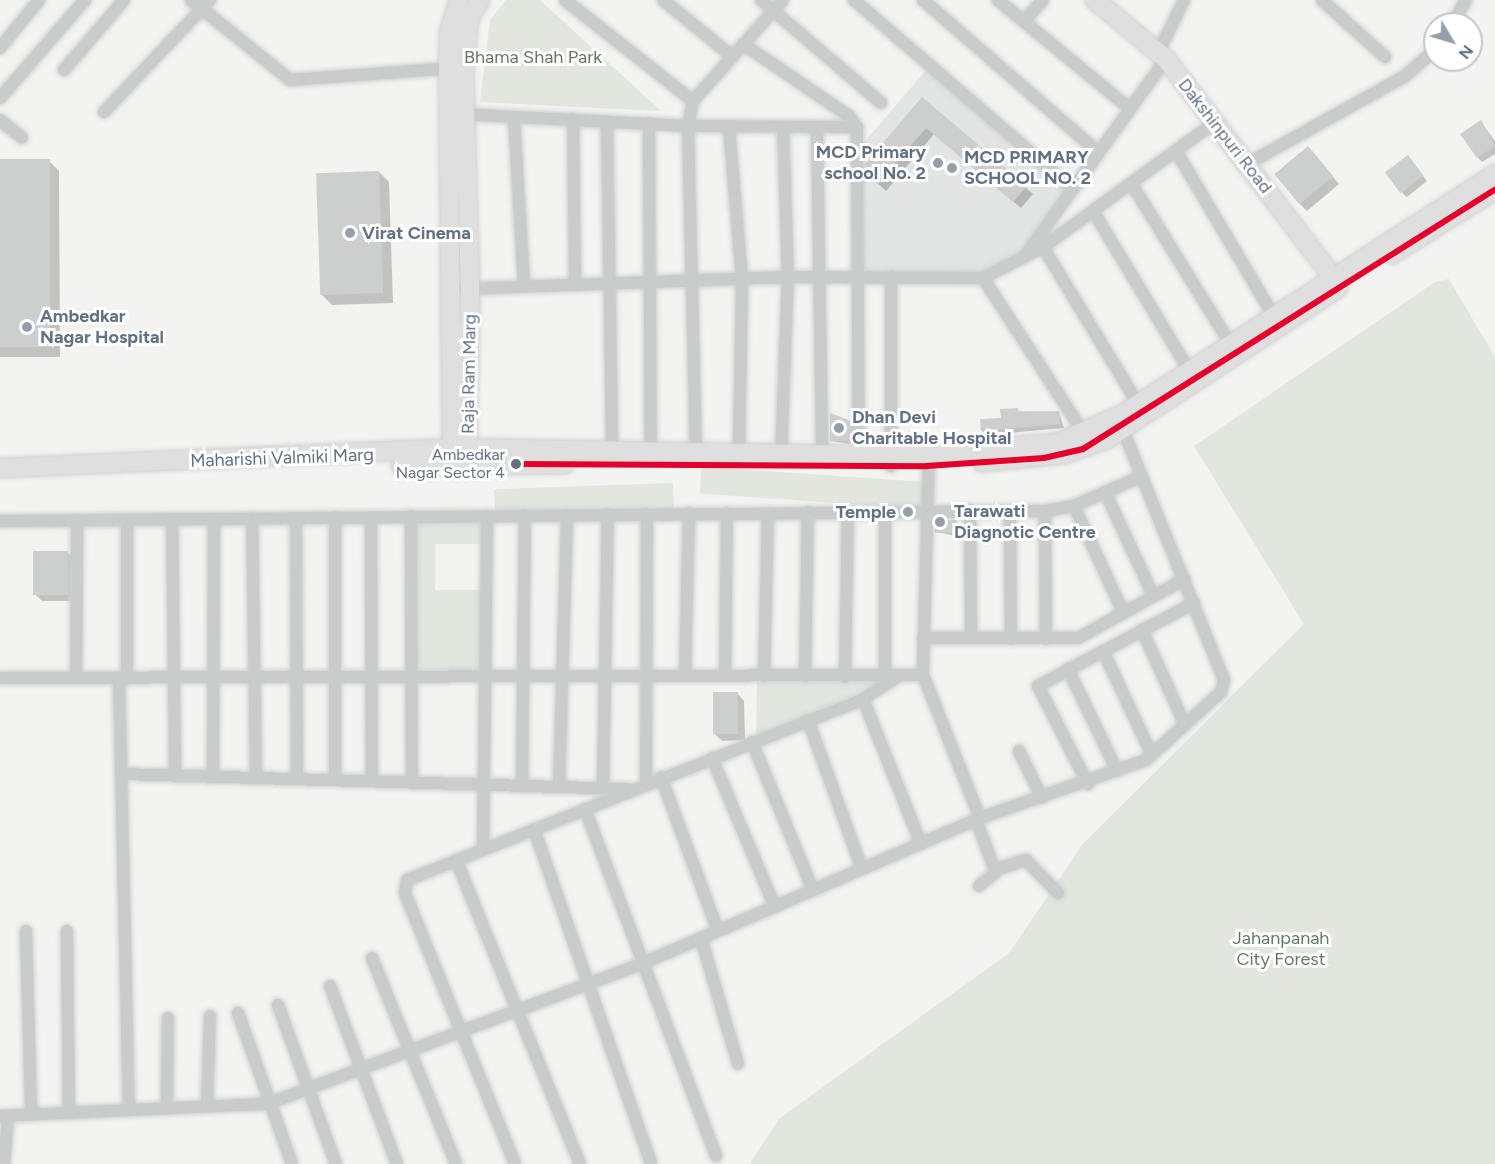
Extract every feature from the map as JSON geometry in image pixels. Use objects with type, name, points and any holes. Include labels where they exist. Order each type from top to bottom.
[{"type":"street","points":[[0,48],[39,0]]},
{"type":"street","points":[[0,98],[85,0]]},
{"type":"street","points":[[64,70],[124,0]]},
{"type":"street","points":[[191,0],[206,4],[272,70],[302,81],[456,68]]},
{"type":"street","name":"Raja Ram Marg","points":[[459,0],[448,33],[456,68],[459,114],[462,289],[460,453]]},
{"type":"street","name":"Raja Ram Marg","points":[[456,68],[470,20],[480,0]]},
{"type":"street","points":[[565,0],[693,101]]},
{"type":"street","points":[[663,0],[733,57]]},
{"type":"street","points":[[761,0],[881,103]]},
{"type":"street","points":[[696,454],[694,280],[688,126],[693,101],[783,0]]},
{"type":"street","points":[[854,0],[1073,189]]},
{"type":"street","points":[[923,0],[1099,153]]},
{"type":"street","points":[[998,0],[1130,109]]},
{"type":"street","points":[[1024,21],[1043,0]]},
{"type":"street","name":"Dakshinpuri Road","points":[[1095,0],[1162,56],[1336,282]]},
{"type":"street","points":[[1025,256],[1130,109],[1162,56],[1184,0]]},
{"type":"street","points":[[1322,0],[1385,57]]},
{"type":"street","points":[[104,112],[206,4]]},
{"type":"street","points":[[743,44],[849,116],[857,127],[859,457]]},
{"type":"street","points":[[1247,164],[1376,94],[1423,59]]},
{"type":"street","points":[[459,114],[688,126],[783,129],[857,127]]},
{"type":"street","points":[[514,117],[524,286]]},
{"type":"street","points":[[573,119],[575,284]]},
{"type":"street","points":[[0,120],[22,138]]},
{"type":"street","points":[[608,121],[612,454]]},
{"type":"street","points":[[462,289],[788,277],[983,278],[1043,247],[1215,122]]},
{"type":"street","points":[[649,123],[651,454]]},
{"type":"street","points":[[729,127],[742,279],[739,457]]},
{"type":"street","points":[[817,128],[817,277],[822,457]]},
{"type":"street","points":[[781,457],[788,277],[783,129]]},
{"type":"street","points":[[1176,151],[1273,315]]},
{"type":"street","name":"Maharishi Valmiki Marg","points":[[0,479],[460,453],[928,460],[1087,440],[1120,424],[1495,174]]},
{"type":"street","points":[[1131,183],[1230,343]]},
{"type":"street","name":"Maharishi Valmiki Marg","points":[[1120,424],[1138,404],[1273,315],[1336,282],[1495,190]]},
{"type":"street","points":[[1093,211],[1189,370]]},
{"type":"street","points":[[1043,247],[1138,404]]},
{"type":"street","points":[[891,276],[891,461]]},
{"type":"street","points":[[983,278],[1087,440]]},
{"type":"street","points":[[4,1164],[4,1117],[207,1105],[267,1104],[641,964],[978,819],[1088,784],[1151,753],[1221,692],[1224,680],[1185,579],[1120,424]]},
{"type":"street","name":"Maharishi Valmiki Marg","points":[[0,468],[460,453],[859,457],[891,461]]},
{"type":"street","points":[[928,460],[923,512],[923,675],[997,871]]},
{"type":"street","points":[[0,521],[1045,511],[1074,506],[1142,476]]},
{"type":"street","points":[[1105,492],[1153,595]]},
{"type":"street","points":[[1074,506],[1122,610]]},
{"type":"street","points":[[970,510],[971,637]]},
{"type":"street","points":[[1010,511],[1011,639]]},
{"type":"street","points":[[1045,511],[1046,639]]},
{"type":"street","points":[[805,676],[808,512]]},
{"type":"street","points":[[845,677],[848,512]]},
{"type":"street","points":[[885,512],[891,677]]},
{"type":"street","points":[[685,675],[688,513]]},
{"type":"street","points":[[725,676],[727,513]]},
{"type":"street","points":[[764,676],[768,513]]},
{"type":"street","points":[[559,786],[567,514]]},
{"type":"street","points":[[603,788],[608,514]]},
{"type":"street","points":[[646,784],[647,514]]},
{"type":"street","points":[[522,786],[526,675],[525,515]]},
{"type":"street","points":[[411,516],[412,783]]},
{"type":"street","points":[[483,849],[488,674],[487,516]]},
{"type":"street","points":[[335,517],[336,780]]},
{"type":"street","points":[[370,517],[372,782]]},
{"type":"street","points":[[252,518],[256,778]]},
{"type":"street","points":[[296,518],[297,779]]},
{"type":"street","points":[[172,519],[175,776]]},
{"type":"street","points":[[213,777],[214,519]]},
{"type":"street","points":[[76,520],[76,678]]},
{"type":"street","points":[[127,520],[122,774],[129,1110]]},
{"type":"street","points":[[923,638],[1078,638],[1122,610],[1185,579]]},
{"type":"street","points":[[1088,784],[1038,686],[1194,603]]},
{"type":"street","points":[[1142,630],[1185,725]]},
{"type":"street","points":[[1103,651],[1151,753]]},
{"type":"street","points":[[1068,669],[1117,771]]},
{"type":"street","points":[[0,678],[297,678],[488,674],[605,677],[923,675]]},
{"type":"street","points":[[515,1164],[464,1030],[404,886],[412,877],[863,699],[891,677]]},
{"type":"street","points":[[863,699],[921,844]]},
{"type":"street","points":[[808,720],[862,869]]},
{"type":"street","points":[[752,742],[813,890]]},
{"type":"street","points":[[1019,751],[1042,798]]},
{"type":"street","points":[[712,758],[775,907]]},
{"type":"street","points":[[122,774],[633,789]]},
{"type":"street","points":[[662,777],[718,931]]},
{"type":"street","points":[[585,809],[641,964],[716,1156]]},
{"type":"street","points":[[534,829],[591,983],[651,1164]]},
{"type":"street","points":[[456,860],[580,1164]]},
{"type":"street","points":[[979,886],[997,871],[1026,860],[1058,893]]},
{"type":"street","points":[[67,930],[69,1113]]},
{"type":"street","points":[[27,931],[31,1115]]},
{"type":"street","points":[[701,938],[738,1064]]},
{"type":"street","points":[[372,958],[406,1052],[456,1164]]},
{"type":"street","points":[[330,986],[397,1164]]},
{"type":"street","points":[[278,1005],[336,1164]]},
{"type":"street","points":[[238,1013],[267,1104],[292,1164]]},
{"type":"street","points":[[207,1105],[210,1016]]},
{"type":"street","points":[[167,1107],[168,1018]]},
{"type":"shaded area","name":"MCD PRIMARY SCHOOL NO. 2","points":[[926,70],[1068,189],[1022,253],[980,275],[861,273],[861,146]]},
{"type":"green space","name":"Bhama Shah Park","points":[[506,0],[540,0],[661,111],[480,102],[490,20]]},
{"type":"green space","name":"Jahanpanah City Forest","points":[[1449,279],[1495,357],[1495,1164],[749,1164],[780,1118],[1009,953],[1082,845],[1304,624],[1194,446],[1435,282]]},
{"type":"green space","points":[[702,466],[924,482],[922,509],[700,493]]},
{"type":"green space","points":[[673,483],[674,511],[495,517],[494,489]]},
{"type":"green space","points":[[483,519],[484,544],[435,544],[435,590],[485,590],[486,671],[415,673],[415,520]]},
{"type":"green space","points":[[757,680],[888,681],[756,736]]},
{"type":"building","points":[[922,97],[1027,186],[1013,202],[926,128],[878,184],[866,174],[865,164]]},
{"type":"building","points":[[1481,120],[1495,146],[1477,158],[1460,134]]},
{"type":"building","points":[[1308,146],[1333,176],[1299,204],[1274,174]]},
{"type":"building","points":[[1408,155],[1424,176],[1400,193],[1385,172]]},
{"type":"building","points":[[0,159],[50,159],[50,347],[0,347]]},
{"type":"building","name":"Virat Cinema","points":[[379,171],[383,293],[320,295],[316,173]]},
{"type":"building","points":[[1018,408],[1019,412],[1059,411],[1060,424],[981,431],[980,419],[1001,418],[1000,409]]},
{"type":"building","points":[[830,413],[851,421],[851,441],[830,441]]},
{"type":"building","points":[[935,520],[957,520],[957,533],[935,533]]},
{"type":"building","points":[[33,551],[68,551],[68,595],[33,595]]},
{"type":"building","points":[[713,692],[738,692],[738,734],[713,734]]},
{"type":"transit line","points":[[516,464],[927,466],[1044,458],[1083,449],[1495,190]]},
{"type":"place","name":"MCD Primary school No. 2","points":[[938,163]]},
{"type":"place","name":"MCD PRIMARY SCHOOL NO. 2","points":[[952,168]]},
{"type":"place","name":"Virat Cinema","points":[[350,233]]},
{"type":"place","name":"Ambedkar Nagar Hospital","points":[[27,327]]},
{"type":"place","name":"Dhan Devi Charitable Hospital","points":[[839,428]]},
{"type":"place","name":"Ambedkar Nagar Sector 4","points":[[516,464]]},
{"type":"place","name":"Temple","points":[[908,512]]},
{"type":"place","name":"Tarawati Diagnotic Centre","points":[[940,522]]}]
